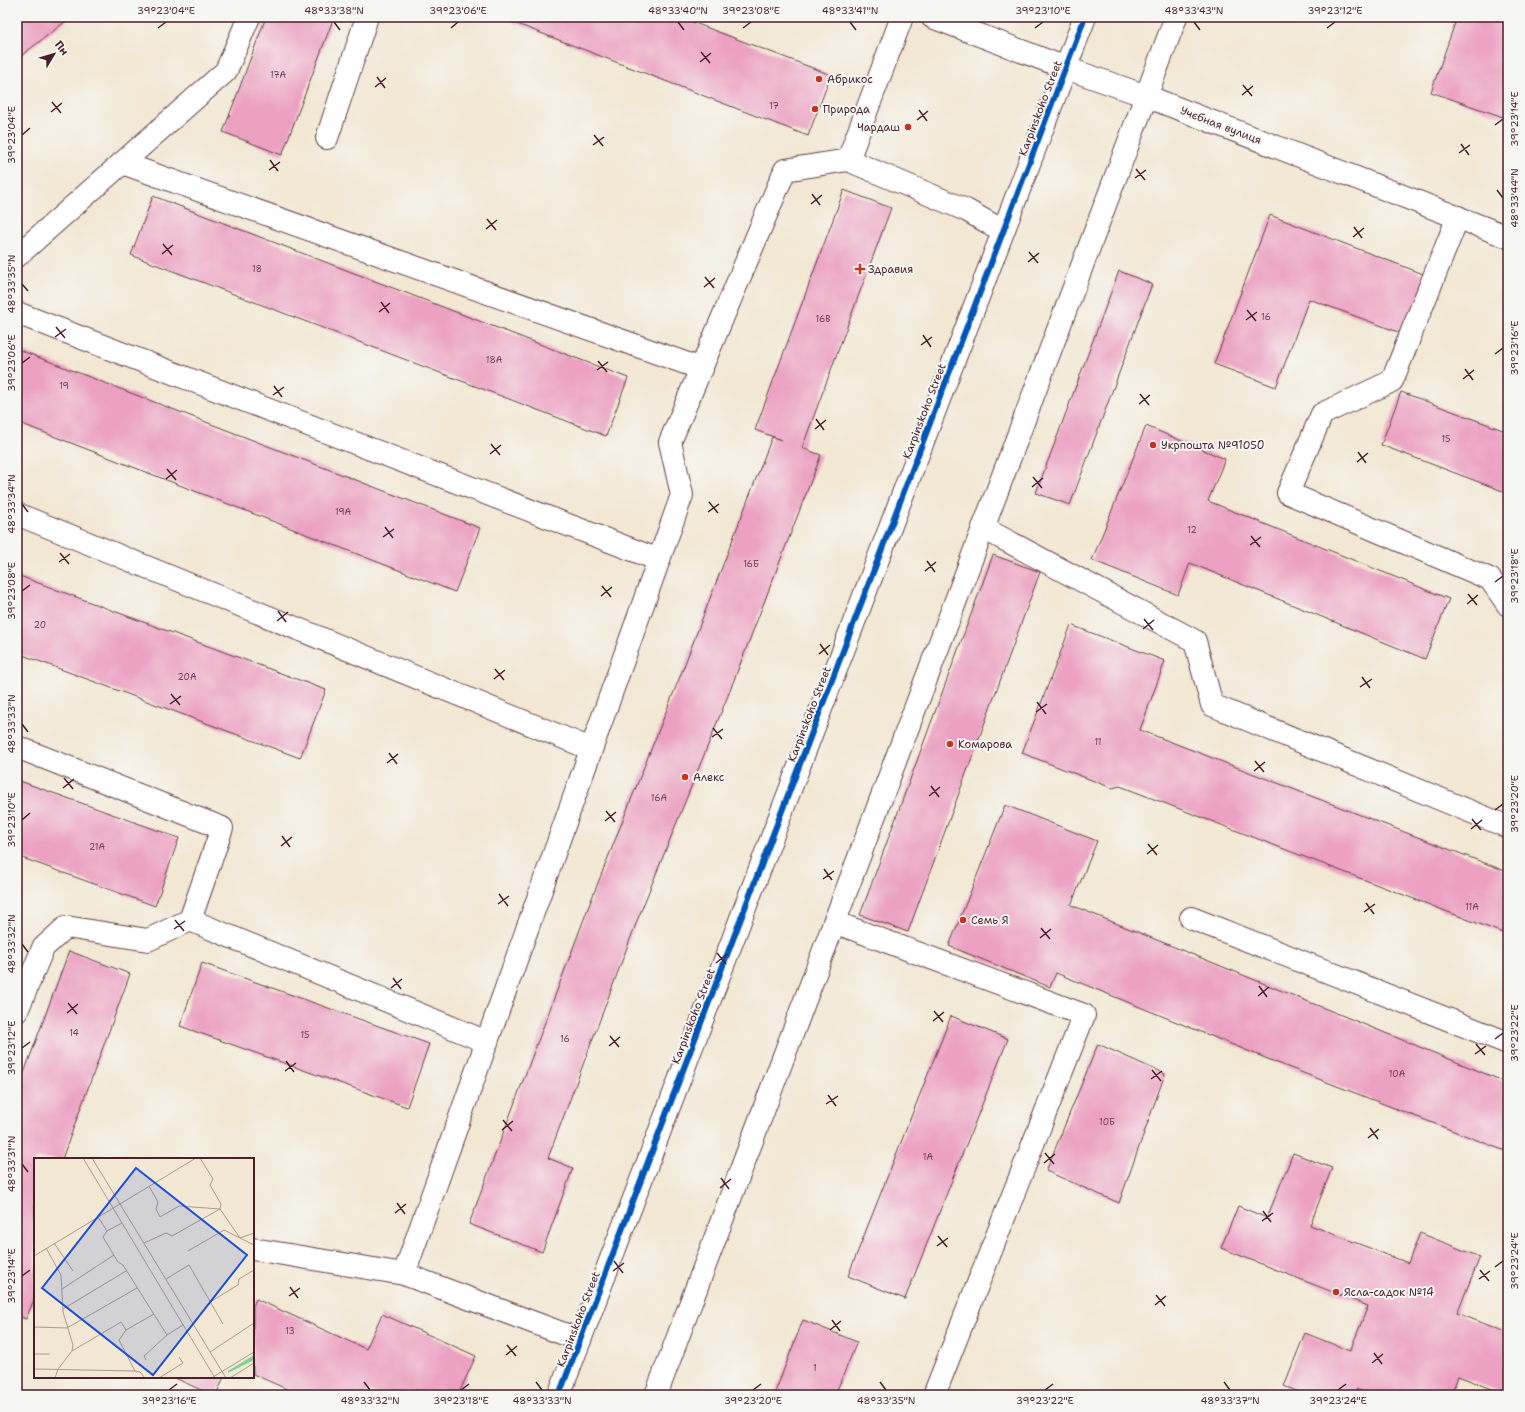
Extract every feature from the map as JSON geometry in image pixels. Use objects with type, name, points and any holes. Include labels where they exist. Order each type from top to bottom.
[{"type":"street","points":[[17,256],[226,70],[249,17]]},
{"type":"street","points":[[327,138],[368,17]]},
{"type":"street","points":[[848,160],[902,17]]},
{"type":"street","name":"Учєбная вулиця","points":[[932,17],[1066,68],[1146,96],[1508,237]]},
{"type":"street","name":"Karpinskoho Street","points":[[559,1395],[1085,17]]},
{"type":"street","points":[[656,1395],[1176,17]]},
{"type":"street","points":[[404,1274],[682,495],[670,442],[785,170],[848,160],[966,210],[1004,231]]},
{"type":"street","points":[[122,163],[702,369]]},
{"type":"street","points":[[1458,218],[1392,381],[1322,414],[1288,493],[1490,579],[1508,605]]},
{"type":"street","points":[[17,313],[659,560]]},
{"type":"street","points":[[17,514],[591,749]]},
{"type":"street","points":[[983,528],[1195,641],[1212,705],[1508,827]]},
{"type":"street","points":[[17,747],[222,828],[190,920],[148,940],[66,927],[43,948],[17,1011]]},
{"type":"street","points":[[1191,918],[1508,1043]]},
{"type":"street","points":[[190,920],[487,1042]]},
{"type":"street","points":[[834,922],[1084,1015],[934,1395]]},
{"type":"street","points":[[254,1249],[404,1274],[580,1340]]},
{"type":"building","points":[[17,17],[71,17],[17,59]]},
{"type":"building","points":[[266,17],[334,17],[282,155],[223,132]]},
{"type":"building","points":[[499,17],[679,17],[831,75],[808,136]]},
{"type":"building","points":[[1439,17],[1508,17],[1508,114],[1506,118],[1431,92],[1455,23]]},
{"type":"building","points":[[844,190],[891,208],[802,448],[821,455],[729,693],[637,921],[548,1158],[573,1168],[542,1252],[469,1224],[590,903],[681,674],[772,437],[782,440],[755,430]]},
{"type":"building","points":[[153,196],[628,378],[606,436],[131,255]]},
{"type":"building","points":[[1270,215],[1431,277],[1409,336],[1309,299],[1276,387],[1214,364]]},
{"type":"building","points":[[1119,271],[1152,284],[1070,505],[1036,493]]},
{"type":"building","points":[[17,349],[480,528],[455,592],[17,422]]},
{"type":"building","points":[[1401,392],[1508,432],[1508,493],[1381,445]]},
{"type":"building","points":[[1146,426],[1225,459],[1208,501],[1449,599],[1425,659],[1190,563],[1178,595],[1092,560]]},
{"type":"building","name":"Комарова","points":[[993,555],[1040,572],[908,932],[860,915]]},
{"type":"building","points":[[17,575],[326,690],[300,758],[17,653]]},
{"type":"building","points":[[1071,625],[1165,661],[1140,730],[1508,872],[1508,935],[1120,786],[1112,788],[1022,753]]},
{"type":"building","points":[[17,780],[179,838],[155,906],[17,856]]},
{"type":"building","points":[[1005,805],[1097,841],[1071,905],[1508,1083],[1508,1152],[1285,1066],[1056,973],[1050,987],[949,946]]},
{"type":"building","points":[[69,951],[130,974],[62,1158],[34,1158],[34,1299],[26,1319],[17,1315],[17,1092]]},
{"type":"building","points":[[202,963],[429,1044],[407,1107],[180,1026]]},
{"type":"building","points":[[951,1016],[1008,1039],[905,1299],[848,1276]]},
{"type":"building","points":[[1098,1044],[1165,1074],[1119,1203],[1046,1171]]},
{"type":"building","points":[[1293,1153],[1332,1168],[1310,1225],[1408,1263],[1420,1233],[1480,1257],[1457,1313],[1508,1333],[1508,1395],[1458,1376],[1451,1395],[1371,1395],[1356,1389],[1354,1395],[1306,1395],[1284,1386],[1305,1333],[1350,1351],[1368,1306],[1221,1248],[1238,1206],[1267,1218]]},
{"type":"building","points":[[256,1299],[366,1349],[382,1314],[476,1356],[458,1395],[380,1395],[368,1390],[365,1395],[300,1395],[254,1374],[254,1304]]},
{"type":"building","points":[[803,1320],[857,1342],[835,1395],[774,1395]]},
{"type":"building","points":[[175,1378],[224,1378],[216,1395],[212,1395]]},
{"type":"cycle path","points":[[559,1395],[1085,17]]},
{"type":"place","name":"Абрикос","points":[[819,79]]},
{"type":"place","name":"Природа","points":[[815,109]]},
{"type":"place","name":"Чардаш","points":[[908,127]]},
{"type":"place","name":"Здравия","points":[[860,269]]},
{"type":"place","name":"Укрпошта №91050","points":[[1153,445]]},
{"type":"place","name":"Комарова","points":[[950,744]]},
{"type":"place","name":"Алекс","points":[[685,777]]},
{"type":"place","name":"Семь Я","points":[[963,920]]},
{"type":"place","name":"Ясла-садок №14","points":[[1336,1292]]}]
